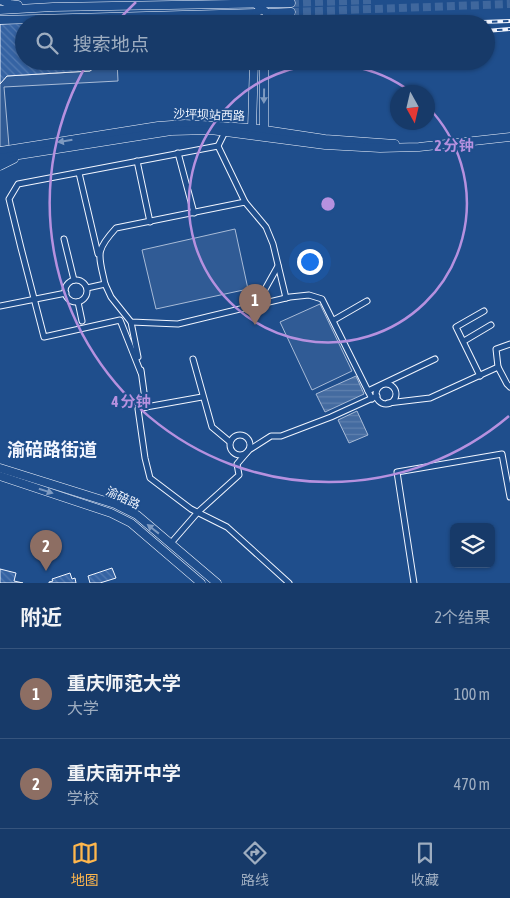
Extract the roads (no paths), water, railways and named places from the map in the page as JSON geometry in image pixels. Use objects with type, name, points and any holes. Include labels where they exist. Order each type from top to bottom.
[{"type":"main road","points":[[1,0],[10,4],[53,7]]},
{"type":"main road","points":[[0,10],[53,7],[261,8]]},
{"type":"main road","points":[[109,15],[291,7]]},
{"type":"main road","points":[[258,15],[261,8]]},
{"type":"main road","points":[[261,8],[264,15]]},
{"type":"main road","points":[[0,20],[15,19]]},
{"type":"main road","points":[[252,128],[254,70]]},
{"type":"main road","points":[[264,70],[264,130]]},
{"type":"main road","name":"沙坪坝站西路","points":[[0,150],[171,124],[252,128],[325,139],[381,142],[419,147]]},
{"type":"main road","name":"沙坪坝站西路","points":[[24,155],[171,131],[211,130],[325,145],[380,148],[419,147],[510,137]]},
{"type":"main road","points":[[0,158],[24,155]]},
{"type":"main road","points":[[0,166],[24,155]]},
{"type":"main road","name":"渝碚路","points":[[0,468],[115,504],[136,515],[217,583]]},
{"type":"main road","name":"渝碚路","points":[[0,476],[111,513],[131,523],[201,583]]},
{"type":"street","points":[[218,146],[225,132]]},
{"type":"street","points":[[141,373],[120,320],[44,338],[10,199],[18,184],[218,146]]},
{"type":"street","points":[[218,146],[245,202],[266,227],[273,244],[286,298]]},
{"type":"street","points":[[178,154],[194,213]]},
{"type":"street","points":[[137,161],[150,222]]},
{"type":"street","points":[[79,173],[105,284],[111,296],[131,322],[146,408]]},
{"type":"street","points":[[98,255],[105,240],[116,228],[245,202]]},
{"type":"street","points":[[64,239],[74,280]]},
{"type":"street","points":[[247,308],[264,291],[278,266]]},
{"type":"street","points":[[74,280],[84,283],[87,288],[87,294],[84,299],[78,302],[70,300],[66,293],[69,283],[74,280]]},
{"type":"street","points":[[87,288],[105,284]]},
{"type":"street","points":[[0,306],[66,293]]},
{"type":"street","points":[[131,322],[178,324],[286,298],[309,295],[322,299],[368,391],[374,398],[388,403],[430,398],[498,367]]},
{"type":"street","points":[[78,302],[82,321]]},
{"type":"street","points":[[334,320],[367,302]]},
{"type":"street","points":[[480,376],[456,327],[484,311]]},
{"type":"street","points":[[464,341],[492,326]]},
{"type":"street","points":[[510,344],[496,350],[498,367],[510,386]]},
{"type":"street","points":[[193,359],[212,427],[230,442]]},
{"type":"street","points":[[368,391],[434,359]]},
{"type":"street","points":[[171,543],[198,512],[239,475],[237,464],[249,450],[249,440],[244,435],[237,435],[230,442],[230,449],[234,454],[241,455],[249,450],[271,436],[281,436],[331,418],[374,398],[381,385],[387,384],[394,389],[395,397],[388,403]]},
{"type":"street","points":[[202,396],[138,409],[150,478],[191,509],[227,528],[289,583]]},
{"type":"street","points":[[414,583],[397,472],[502,454],[510,497]]},
{"type":"tunnel","points":[[291,3],[373,0]]},
{"type":"tunnel","points":[[291,12],[510,4]]},
{"type":"railway","points":[[495,22],[510,21]]},
{"type":"railway","points":[[495,30],[510,29]]},
{"type":"place","name":"重庆师范大学","points":[[255,325]]},
{"type":"place","name":"重庆南开中学","points":[[46,571]]},
{"type":"district","name":"渝碚路街道","points":[[52,449]]}]
